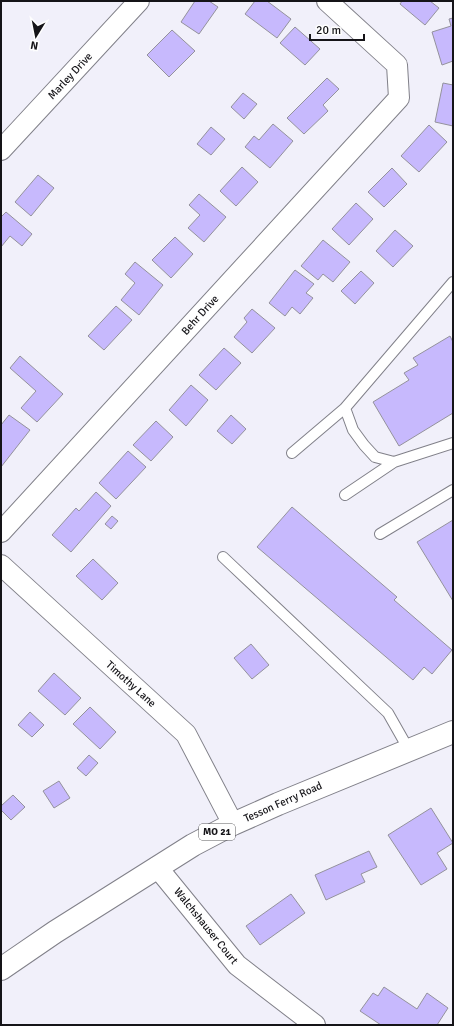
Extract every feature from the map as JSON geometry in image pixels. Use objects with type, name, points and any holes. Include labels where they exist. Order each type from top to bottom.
[{"type":"main road","name":"Tesson Ferry Road","points":[[1,969],[55,932],[157,867],[232,824],[453,732]]},
{"type":"street","name":"Marley Drive","points":[[1,150],[139,1]]},
{"type":"street","name":"Behr Drive","points":[[1,532],[398,98],[397,65],[328,1]]},
{"type":"street","name":"Timothy Lane","points":[[1,565],[186,734],[232,824]]},
{"type":"street","name":"Walchshauser Court","points":[[157,867],[237,965],[315,1025]]},
{"type":"lane","points":[[292,453],[345,408],[453,282]]},
{"type":"lane","points":[[345,408],[353,430],[364,445],[375,457],[394,462]]},
{"type":"lane","points":[[345,495],[394,462],[453,443]]},
{"type":"lane","points":[[380,534],[453,490]]},
{"type":"lane","points":[[223,557],[388,713],[408,750]]},
{"type":"building","points":[[195,1],[209,1],[218,7],[199,34],[181,22]]},
{"type":"building","points":[[255,1],[267,1],[291,19],[277,38],[245,14]]},
{"type":"building","points":[[402,1],[430,1],[439,8],[425,25],[400,4]]},
{"type":"building","points":[[453,18],[453,61],[442,65],[432,32],[451,26],[449,19]]},
{"type":"building","points":[[295,27],[320,49],[305,65],[280,43]]},
{"type":"building","points":[[172,30],[195,51],[169,77],[147,55]]},
{"type":"building","points":[[327,78],[339,89],[323,105],[328,111],[304,134],[287,118]]},
{"type":"building","points":[[443,83],[453,85],[453,126],[435,122]]},
{"type":"building","points":[[243,93],[257,104],[244,119],[231,107]]},
{"type":"building","points":[[273,124],[293,141],[270,168],[245,147],[254,136],[259,140]]},
{"type":"building","points":[[429,125],[447,142],[419,172],[401,156]]},
{"type":"building","points":[[211,127],[225,139],[211,155],[197,144]]},
{"type":"building","points":[[242,167],[258,182],[236,206],[220,191]]},
{"type":"building","points":[[392,168],[407,184],[384,207],[368,192]]},
{"type":"building","points":[[38,175],[54,188],[31,216],[15,202]]},
{"type":"building","points":[[199,194],[226,217],[204,242],[188,228],[200,215],[189,205]]},
{"type":"building","points":[[356,203],[373,219],[349,245],[332,229]]},
{"type":"building","points":[[6,212],[32,234],[22,246],[10,236],[1,247],[1,217]]},
{"type":"building","points":[[395,230],[413,246],[393,267],[376,251]]},
{"type":"building","points":[[175,237],[193,254],[171,278],[152,260]]},
{"type":"building","points":[[323,240],[350,262],[333,282],[323,274],[318,280],[301,266]]},
{"type":"building","points":[[135,262],[163,285],[139,315],[121,300],[135,283],[125,274]]},
{"type":"building","points":[[295,270],[314,284],[306,293],[313,298],[300,314],[292,307],[285,316],[269,303]]},
{"type":"building","points":[[361,271],[374,283],[355,304],[341,291]]},
{"type":"building","points":[[116,306],[132,320],[104,350],[88,336]]},
{"type":"building","points":[[252,309],[275,328],[252,353],[234,337],[247,322],[244,318]]},
{"type":"building","points":[[450,336],[453,342],[453,413],[399,446],[373,402],[409,380],[404,373],[418,365],[413,358]]},
{"type":"building","points":[[224,348],[241,363],[216,390],[199,375]]},
{"type":"building","points":[[20,356],[63,394],[37,422],[21,408],[36,391],[10,368]]},
{"type":"building","points":[[191,385],[208,400],[186,426],[169,410]]},
{"type":"building","points":[[9,415],[30,430],[1,467],[1,425]]},
{"type":"building","points":[[231,415],[246,429],[232,444],[217,431]]},
{"type":"building","points":[[156,421],[173,437],[151,461],[133,445]]},
{"type":"building","points":[[128,451],[146,467],[116,499],[99,483]]},
{"type":"building","points":[[96,492],[111,506],[71,552],[52,535],[76,508],[79,511]]},
{"type":"building","points":[[292,507],[397,597],[394,600],[452,650],[432,674],[424,667],[413,680],[257,547]]},
{"type":"building","points":[[112,516],[118,521],[111,529],[105,524]]},
{"type":"building","points":[[453,520],[453,601],[417,542]]},
{"type":"building","points":[[93,559],[118,583],[102,600],[76,576]]},
{"type":"building","points":[[251,644],[269,665],[252,679],[234,658]]},
{"type":"building","points":[[54,673],[81,698],[65,715],[38,691]]},
{"type":"building","points":[[90,707],[116,732],[100,749],[73,724]]},
{"type":"building","points":[[30,712],[44,725],[32,737],[18,725]]},
{"type":"building","points":[[89,755],[98,763],[86,776],[77,768]]},
{"type":"building","points":[[59,781],[70,798],[54,808],[43,791]]},
{"type":"building","points":[[13,795],[25,807],[11,820],[1,810],[1,806]]},
{"type":"building","points":[[431,808],[453,843],[437,853],[447,869],[421,885],[388,835]]},
{"type":"building","points":[[369,851],[377,867],[361,874],[365,882],[326,900],[315,875]]},
{"type":"building","points":[[291,894],[305,913],[260,945],[246,926]]},
{"type":"building","points":[[384,987],[417,1009],[427,993],[448,1008],[437,1025],[381,1025],[360,1011],[373,993],[378,996]]}]
